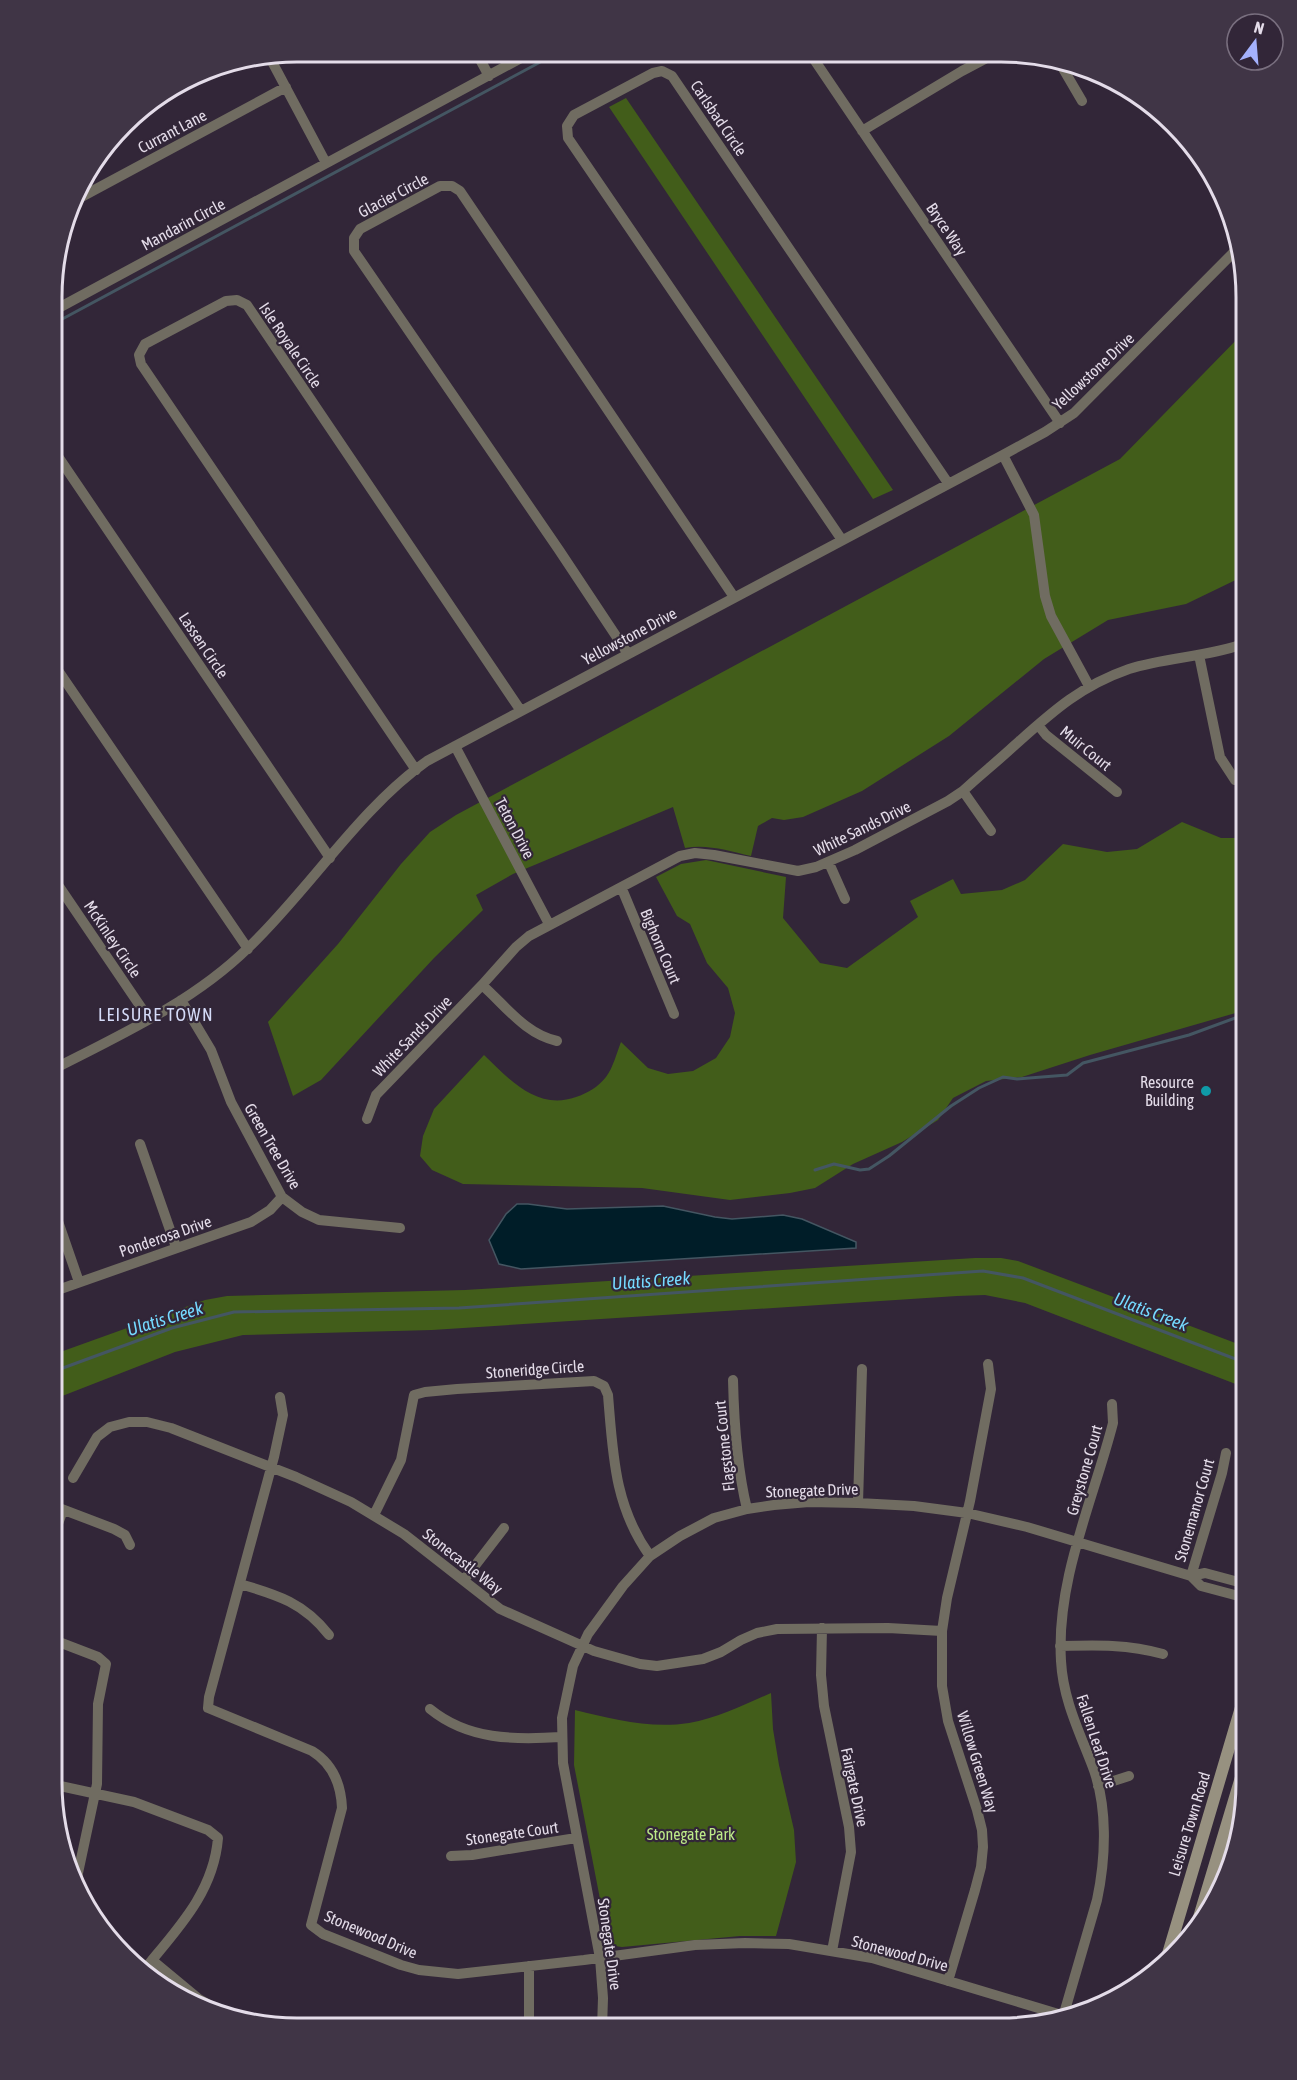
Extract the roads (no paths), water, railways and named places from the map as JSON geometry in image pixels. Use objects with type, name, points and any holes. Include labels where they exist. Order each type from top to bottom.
[{"type":"main road","name":"Leisure Town Road","points":[[1170,1946],[1236,1724]]},
{"type":"main road","points":[[1204,1901],[1235,1797]]},
{"type":"street","points":[[482,62],[489,76]]},
{"type":"street","name":"Mandarin Circle","points":[[62,305],[514,62]]},
{"type":"street","name":"Bryce Way","points":[[816,62],[1060,423]]},
{"type":"street","points":[[862,131],[979,62]]},
{"type":"street","points":[[273,63],[327,164]]},
{"type":"street","name":"Carlsbad Circle","points":[[842,540],[568,138],[563,122],[666,67],[948,483]]},
{"type":"street","points":[[1064,71],[1082,101]]},
{"type":"street","name":"Currant Lane","points":[[84,195],[286,87]]},
{"type":"street","name":"Glacier Circle","points":[[628,654],[560,550],[354,251],[349,237],[360,229],[453,181],[734,597]]},
{"type":"street","name":"Yellowstone Drive","points":[[62,1066],[181,1000],[227,967],[248,949],[393,788],[416,770],[455,746],[1060,423],[1088,400],[1232,255]]},
{"type":"street","name":"Isle Royale Circle","points":[[141,351],[145,344],[239,295],[521,711]]},
{"type":"street","points":[[129,348],[141,351],[140,360],[145,372],[416,770]]},
{"type":"street","points":[[1003,455],[1034,515],[1045,596],[1051,616],[1089,686]]},
{"type":"street","name":"Lassen Circle","points":[[62,462],[330,858]]},
{"type":"street","name":"White Sands Drive","points":[[368,1119],[376,1095],[516,947],[549,924],[622,889],[680,856],[694,853],[733,857],[798,871],[829,863],[906,824],[963,791],[1058,707],[1089,686],[1128,670],[1161,660],[1199,655],[1236,646]]},
{"type":"street","points":[[1199,655],[1220,757],[1235,780]]},
{"type":"street","points":[[62,678],[248,949]]},
{"type":"street","name":"Muir Court","points":[[1038,725],[1046,735],[1117,792]]},
{"type":"street","name":"Teton Drive","points":[[455,746],[549,924]]},
{"type":"street","points":[[963,791],[991,831]]},
{"type":"street","points":[[829,863],[844,899]]},
{"type":"street","name":"Bighorn Court","points":[[622,889],[674,1014]]},
{"type":"street","name":"McKinley Circle","points":[[62,891],[149,1019]]},
{"type":"street","points":[[482,985],[531,1031],[543,1038],[557,1041]]},
{"type":"street","name":"Green Tree Drive","points":[[181,1000],[211,1050],[231,1102],[282,1197],[302,1212],[320,1220],[400,1228]]},
{"type":"street","points":[[140,1144],[176,1247]]},
{"type":"street","name":"Ponderosa Drive","points":[[62,1288],[250,1222],[270,1210],[282,1197]]},
{"type":"street","points":[[62,1233],[79,1282]]},
{"type":"street","name":"Willow Green Way","points":[[948,1982],[977,1882],[983,1847],[977,1810],[948,1721],[942,1686],[942,1632],[947,1598],[967,1513],[991,1389],[988,1364]]},
{"type":"street","points":[[858,1503],[862,1369]]},
{"type":"street","name":"Flagstone Court","points":[[734,1380],[734,1413],[743,1494],[747,1509]]},
{"type":"street","name":"Stoneridge Circle","points":[[375,1515],[401,1460],[414,1395],[457,1389],[594,1381],[604,1386],[608,1395],[616,1475],[629,1521],[651,1556]]},
{"type":"street","name":"Stonewood Drive","points":[[280,1397],[283,1415],[271,1468],[209,1697],[208,1708],[312,1751],[325,1761],[334,1773],[340,1789],[342,1808],[311,1925],[323,1934],[419,1970],[458,1974],[695,1945],[789,1944],[872,1958],[1052,2013]]},
{"type":"street","name":"Greystone Court","points":[[1078,1543],[1113,1423],[1112,1404]]},
{"type":"street","name":"Stonecastle Way","points":[[73,1478],[97,1437],[110,1427],[129,1422],[147,1422],[171,1428],[324,1489],[375,1515],[465,1580],[485,1599],[500,1609],[612,1657],[657,1666],[703,1659],[757,1633],[777,1629],[888,1628],[942,1632]]},
{"type":"street","name":"Stonemanor Court","points":[[1191,1576],[1226,1454]]},
{"type":"street","name":"Stonegate Drive","points":[[602,2018],[600,1958],[563,1763],[562,1718],[566,1692],[582,1646],[602,1613],[651,1556],[672,1541],[714,1518],[774,1504],[809,1502],[914,1506],[967,1513],[1027,1527],[1191,1576],[1205,1573],[1236,1581]]},
{"type":"street","points":[[63,1510],[114,1529],[125,1535],[130,1545]]},
{"type":"street","points":[[465,1580],[504,1528]]},
{"type":"street","name":"Fallen Leaf Drive","points":[[1066,2009],[1101,1881],[1103,1823],[1093,1766],[1069,1706],[1064,1685],[1060,1646],[1062,1608],[1078,1543]]},
{"type":"street","name":"Stonegate Drive","points":[[1191,1576],[1201,1586],[1236,1596]]},
{"type":"street","points":[[240,1584],[275,1594],[300,1606],[316,1619],[329,1635]]},
{"type":"street","name":"Fairgate Drive","points":[[822,1628],[821,1675],[824,1706],[849,1827],[851,1852],[832,1951]]},
{"type":"street","points":[[62,1643],[98,1657],[106,1664],[98,1704],[98,1777],[78,1872]]},
{"type":"street","points":[[1060,1646],[1117,1645],[1140,1647],[1163,1654]]},
{"type":"street","points":[[430,1709],[452,1724],[479,1734],[512,1738],[561,1737]]},
{"type":"street","points":[[1098,1786],[1129,1776]]},
{"type":"street","points":[[62,1786],[134,1802],[208,1830],[218,1838],[215,1857],[200,1899],[148,1966]]},
{"type":"street","name":"Stonegate Court","points":[[451,1856],[472,1856],[576,1838]]},
{"type":"street","points":[[152,1960],[194,1995]]},
{"type":"street","points":[[529,1966],[529,2018]]},
{"type":"water","points":[[517,1204],[567,1209],[663,1206],[732,1219],[783,1215],[802,1219],[856,1242],[856,1248],[521,1269],[499,1264],[489,1240],[506,1214]]},
{"type":"waterway","points":[[62,319],[540,62]]},
{"type":"waterway","points":[[815,1170],[834,1164],[860,1170],[869,1169],[889,1156],[951,1106],[979,1088],[1003,1077],[1017,1079],[1067,1075],[1083,1063],[1189,1035],[1236,1018]]},
{"type":"waterway","name":"Ulatis Creek","points":[[62,1368],[172,1328],[234,1312],[459,1308],[983,1271],[1023,1278],[1236,1359]]},
{"type":"place","name":"Resource Building","points":[[1206,1091]]},
{"type":"district","name":"LEISURE TOWN","points":[[156,1015]]},
{"type":"park label","name":"Stonegate Park","points":[[691,1834]]}]
